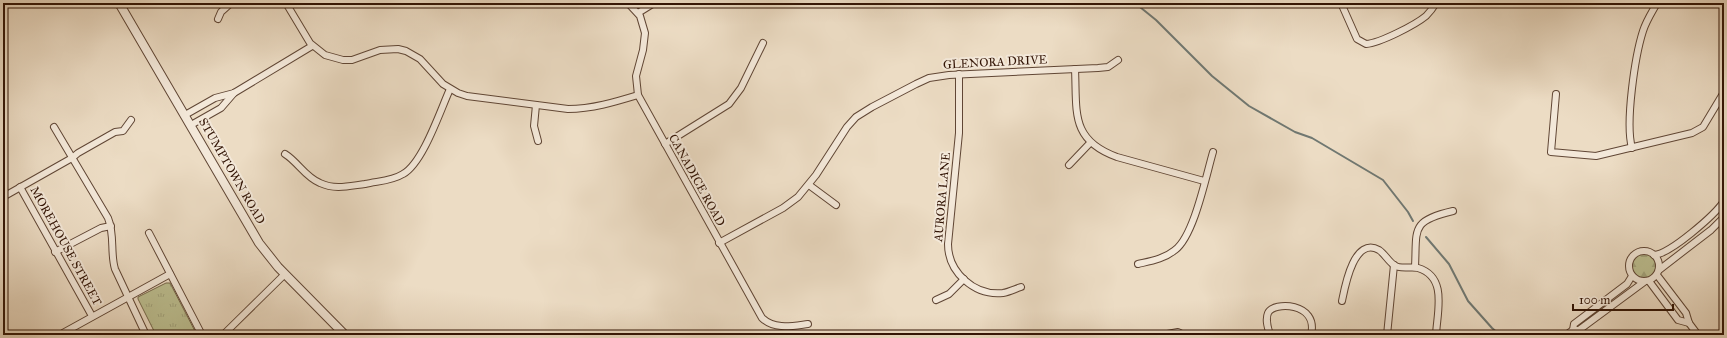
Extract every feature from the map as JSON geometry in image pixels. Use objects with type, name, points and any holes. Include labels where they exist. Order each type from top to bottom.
[{"type":"street","name":"STUMPTOWN ROAD","points":[[119,3],[268,255],[345,335]]},
{"type":"street","points":[[218,19],[221,12],[231,3]]},
{"type":"street","points":[[286,3],[312,46],[325,55],[343,60],[361,58],[380,50],[398,49],[406,51],[420,59],[450,89],[467,96],[579,109],[591,108],[638,94]]},
{"type":"street","name":"CANADICE ROAD","points":[[628,3],[638,13],[645,33],[643,50],[636,76],[638,94],[719,243],[762,318],[766,322],[785,327],[808,324]]},
{"type":"street","points":[[638,13],[654,3]]},
{"type":"street","points":[[1341,3],[1357,39],[1363,44],[1371,44],[1381,40],[1420,20],[1426,16],[1436,3]]},
{"type":"street","points":[[1632,148],[1630,124],[1637,56],[1644,28],[1657,3]]},
{"type":"street","points":[[665,144],[729,104],[741,88],[763,43]]},
{"type":"street","points":[[186,116],[215,98],[234,93],[312,46]]},
{"type":"street","name":"GLENORA DRIVE","points":[[719,243],[791,203],[809,185],[847,127],[856,117],[916,84],[938,76],[959,74],[1108,67],[1118,60]]},
{"type":"street","points":[[1075,69],[1079,123],[1090,143],[1117,157],[1204,182]]},
{"type":"street","name":"AURORA LANE","points":[[959,74],[958,133],[948,244],[951,263],[964,279],[981,289],[998,293],[1007,292],[1021,287]]},
{"type":"street","points":[[285,154],[294,159],[310,178],[327,186],[344,187],[396,178],[404,174],[416,164],[450,89]]},
{"type":"street","points":[[1556,94],[1550,152],[1591,156],[1632,148],[1698,130],[1708,120],[1724,92]]},
{"type":"street","points":[[191,125],[222,108],[234,93]]},
{"type":"street","points":[[536,105],[534,126],[538,141]]},
{"type":"street","points":[[3,197],[115,132],[123,131],[131,120]]},
{"type":"street","points":[[54,127],[108,218],[111,226],[114,264],[146,335]]},
{"type":"street","points":[[1069,165],[1090,143]]},
{"type":"street","points":[[1138,264],[1166,256],[1182,244],[1190,230],[1213,152]]},
{"type":"street","points":[[809,185],[836,205]]},
{"type":"street","name":"MOREHOUSE STREET","points":[[20,187],[92,316]]},
{"type":"street","points":[[1654,255],[1664,253],[1708,219],[1717,211],[1724,201]]},
{"type":"street","points":[[1415,267],[1415,241],[1418,227],[1428,218],[1453,211]]},
{"type":"street","points":[[1566,335],[1573,330],[1579,330],[1647,281],[1724,217]]},
{"type":"street","points":[[55,252],[101,228],[111,226]]},
{"type":"street","points":[[149,233],[202,335]]},
{"type":"street","points":[[1342,301],[1357,254],[1362,249],[1370,248],[1378,250],[1394,265],[1415,267],[1430,274],[1439,291],[1436,335]]},
{"type":"street","points":[[1647,281],[1640,281],[1632,276],[1629,268],[1629,263],[1635,254],[1642,251],[1650,252],[1658,260],[1658,272],[1698,335]]},
{"type":"street","points":[[1387,335],[1394,265]]},
{"type":"street","points":[[63,333],[170,274]]},
{"type":"street","points":[[223,335],[285,274]]},
{"type":"street","points":[[1573,330],[1574,324],[1627,284],[1632,276]]},
{"type":"street","points":[[936,300],[949,294],[964,279]]},
{"type":"street","points":[[1647,281],[1678,320],[1689,323]]},
{"type":"street","points":[[1270,335],[1266,321],[1268,313],[1272,308],[1280,307],[1299,308],[1306,313],[1312,327],[1311,335]]},
{"type":"street","points":[[1162,335],[1178,332],[1184,335]]},
{"type":"green space","points":[[1644,251],[1655,255],[1659,266],[1655,277],[1644,281],[1633,277],[1629,266],[1633,255]]},
{"type":"green space","points":[[166,283],[170,283],[197,335],[156,335],[138,297]]},
{"type":"waterway","points":[[1135,3],[1156,20],[1212,76],[1249,106],[1295,132],[1312,138],[1383,180],[1408,212],[1413,221]]},
{"type":"waterway","points":[[1426,237],[1449,264],[1468,301],[1500,335]]}]
